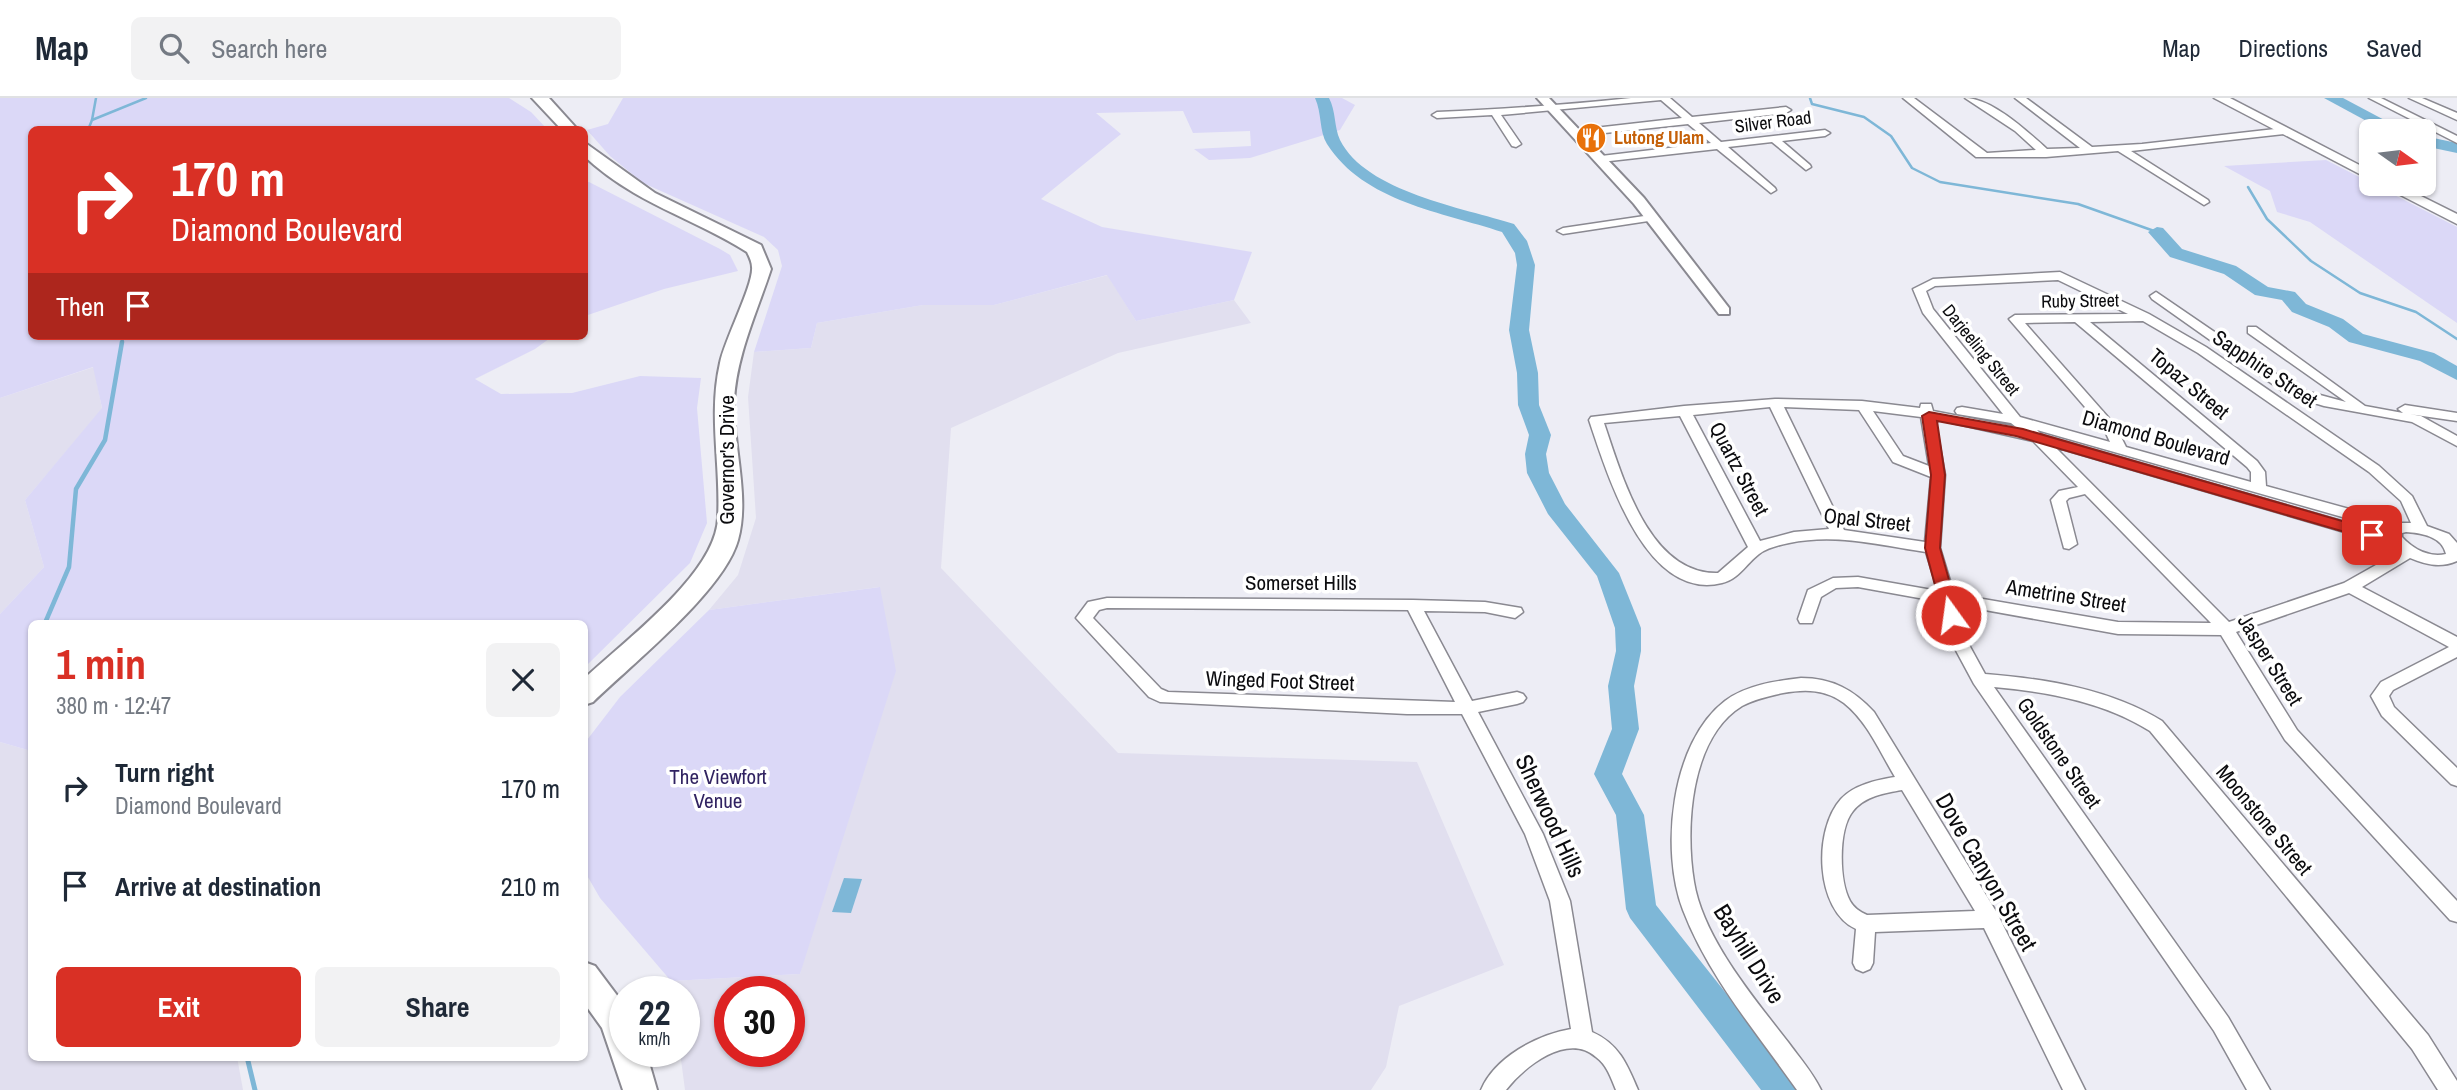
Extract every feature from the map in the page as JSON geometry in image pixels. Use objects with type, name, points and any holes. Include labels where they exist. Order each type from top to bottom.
[{"type":"highway","points":[[539,98],[554,109],[568,126]]},
{"type":"highway","name":"Governor's Drive","points":[[588,150],[610,171],[649,197],[755,249],[762,269],[730,361],[724,402],[730,519],[726,542],[713,567],[692,592],[588,691]]},
{"type":"highway","points":[[588,982],[609,1011]]},
{"type":"highway","points":[[633,1067],[640,1090]]},
{"type":"main road","points":[[2220,98],[2359,170]]},
{"type":"main road","points":[[2229,98],[2359,164]]},
{"type":"main road","points":[[2411,196],[2456,217]]},
{"type":"main road","points":[[2419,196],[2456,217]]},
{"type":"street","points":[[1543,98],[1601,159],[1651,218],[1724,312]]},
{"type":"street","points":[[1437,115],[1493,110],[1553,109],[1661,98],[1771,190]]},
{"type":"street","points":[[1908,98],[1980,155],[2046,154],[2284,131]]},
{"type":"street","points":[[1970,98],[2019,129],[2046,154]]},
{"type":"street","points":[[2020,98],[2090,150]]},
{"type":"street","points":[[2374,98],[2457,140]]},
{"type":"street","points":[[2414,98],[2457,117]]},
{"type":"street","points":[[1493,110],[1516,144]]},
{"type":"street","points":[[1577,134],[1786,110]]},
{"type":"street","name":"Silver Road","points":[[1601,159],[1825,133]]},
{"type":"street","points":[[1774,139],[1806,167]]},
{"type":"street","points":[[2120,148],[2204,202]]},
{"type":"street","points":[[1563,231],[1651,218]]},
{"type":"street","name":"Sapphire Street","points":[[2060,276],[2145,317],[2202,350],[2374,469],[2407,499],[2421,528]]},
{"type":"street","name":"Darjeeling Street","points":[[2038,438],[2015,420],[1927,310],[1919,289],[1933,283],[2060,276]]},
{"type":"street","points":[[2156,296],[2293,392],[2324,402],[2416,419]]},
{"type":"street","name":"Ruby Street","points":[[2121,450],[2110,428],[2015,319],[2145,317]]},
{"type":"street","name":"Topaz Street","points":[[2078,318],[2252,464],[2258,472],[2259,488]]},
{"type":"street","points":[[2252,330],[2363,408]]},
{"type":"street","points":[[1775,403],[1839,535]]},
{"type":"street","name":"Diamond Boulevard","points":[[1757,549],[1735,570],[1718,580],[1696,578],[1658,556],[1624,501],[1596,420],[1775,403],[1862,405],[2015,420],[2259,488],[2402,541]]},
{"type":"street","points":[[1862,405],[1898,459],[1938,475]]},
{"type":"street","points":[[2457,417],[2404,408],[2416,419],[2457,442]]},
{"type":"street","name":"Quartz Street","points":[[1684,410],[1757,549]]},
{"type":"street","name":"Diamond Boulevard","points":[[1927,410],[2038,438],[2402,541]]},
{"type":"street","name":"Goldstone Street","points":[[1927,410],[1938,475],[1932,548],[1948,598],[1954,632],[1980,680],[2221,1024],[2259,1090]]},
{"type":"street","points":[[2438,432],[2457,434]]},
{"type":"street","name":"Jasper Street","points":[[2038,438],[2225,629],[2291,735],[2457,914]]},
{"type":"street","points":[[2069,544],[2059,500],[2064,494],[2088,489]]},
{"type":"street","points":[[2421,528],[2454,552],[2437,561],[2402,541],[2421,528]]},
{"type":"street","name":"Opal Street","points":[[1757,549],[1796,536],[1839,535],[1932,548]]},
{"type":"street","name":"Ametrine Street","points":[[1806,619],[1814,594],[1833,583],[1857,582],[2118,628],[2225,629],[2350,587],[2402,541]]},
{"type":"street","points":[[2350,587],[2457,644]]},
{"type":"street","name":"Somerset Hills","points":[[1088,611],[1107,603],[1413,605],[1485,607],[1515,612]]},
{"type":"street","name":"Sherwood Hills","points":[[1413,605],[1552,873],[1564,920],[1583,1040]]},
{"type":"street","name":"Winged Foot Street","points":[[1088,611],[1084,618],[1089,626],[1155,693],[1166,698],[1468,708],[1517,698]]},
{"type":"street","points":[[2457,650],[2387,686],[2379,696],[2388,711],[2457,779]]},
{"type":"street","name":"Moonstone Street","points":[[1980,680],[2003,681],[2118,705],[2137,712],[2155,726],[2420,1042],[2451,1090]]},
{"type":"street","name":"Dove Canyon Street","points":[[1840,683],[1868,717],[1990,919],[2074,1090]]},
{"type":"street","name":"Bayhill Drive","points":[[1810,1090],[1741,993],[1697,922],[1686,890],[1681,832],[1684,802],[1696,755],[1712,725],[1726,708],[1759,692],[1800,684],[1840,683]]},
{"type":"street","points":[[1906,782],[1854,798],[1837,822],[1833,860],[1838,895],[1843,908],[1854,919],[1866,925],[1990,919]]},
{"type":"street","points":[[1863,962],[1866,925]]},
{"type":"street","points":[[1492,1090],[1504,1072],[1528,1054],[1561,1041],[1583,1040],[1601,1047],[1615,1061],[1627,1090]]},
{"type":"shaded area","points":[[1108,275],[1136,321],[1234,300],[1251,323],[1118,353],[951,428],[941,568],[1118,753],[1417,762],[1504,965],[1399,1006],[1386,1067],[1371,1090],[685,1090],[682,1067],[700,1067],[700,979],[714,979],[714,1067],[805,1067],[805,976],[763,976],[800,974],[879,587],[709,610],[738,575],[756,518],[748,397],[754,352],[811,348],[817,323],[923,305],[994,305]]},
{"type":"shaded area","points":[[94,367],[102,409],[25,500],[44,567],[0,614],[0,398]]},
{"type":"shaded area","points":[[0,742],[28,750],[28,1061],[238,1061],[243,1090],[0,1090]]},
{"type":"green space","points":[[0,98],[509,98],[531,112],[544,126],[28,126],[28,340],[547,340],[475,379],[501,394],[572,393],[640,376],[701,378],[697,408],[707,523],[690,563],[588,664],[588,620],[28,620],[28,750],[0,742],[0,614],[44,567],[25,500],[102,408],[93,367],[0,398]]},
{"type":"green space","points":[[623,98],[1342,98],[1355,105],[1340,130],[1250,158],[1209,160],[1194,149],[1251,146],[1250,131],[1193,133],[1183,111],[1096,113],[1121,134],[1041,199],[1102,227],[1252,252],[1234,300],[1136,321],[1107,275],[994,305],[923,305],[817,323],[811,348],[754,352],[782,266],[778,250],[764,237],[643,183],[610,156],[588,131],[608,124]]},
{"type":"green space","points":[[2326,160],[2359,177],[2359,196],[2396,196],[2457,227],[2457,323],[2310,222],[2277,212],[2270,191],[2224,166]]},
{"type":"green space","points":[[588,182],[720,249],[730,255],[738,271],[664,289],[588,315]]},
{"type":"green space","name":"The Viewfort Venue","points":[[880,587],[896,671],[800,974],[714,976],[714,979],[700,979],[700,976],[667,976],[600,898],[588,877],[588,739],[620,697],[709,610]]},
{"type":"water","points":[[844,878],[862,879],[851,913],[832,912]]},
{"type":"waterway","points":[[92,120],[96,98]]},
{"type":"waterway","points":[[92,120],[146,98]]},
{"type":"waterway","points":[[1322,98],[1328,111],[1334,143],[1349,162],[1368,177],[1413,199],[1508,228],[1524,253],[1527,276],[1519,330],[1528,373],[1529,405],[1540,435],[1536,454],[1538,473],[1556,509],[1607,573],[1628,628],[1629,651],[1621,686],[1625,729],[1608,774],[1630,815],[1641,909],[1782,1090]]},
{"type":"waterway","points":[[1810,98],[1812,104],[1864,117],[1891,136],[1912,168],[1940,182],[2078,204],[2157,232]]},
{"type":"waterway","points":[[2331,98],[2373,119]]},
{"type":"waterway","points":[[90,126],[92,120]]},
{"type":"waterway","points":[[2436,144],[2457,148]]},
{"type":"waterway","points":[[2248,187],[2267,219],[2311,261],[2360,293],[2416,312],[2457,339]]},
{"type":"waterway","points":[[2157,232],[2176,253],[2230,270],[2262,291],[2288,296],[2299,308],[2336,323],[2356,338],[2427,357],[2457,374]]},
{"type":"waterway","points":[[122,340],[122,344]]},
{"type":"waterway","points":[[46,620],[69,567],[76,489],[105,440],[122,342]]},
{"type":"waterway","points":[[248,1061],[255,1090]]},
{"type":"place","name":"Lutong Ulam","points":[[1591,138]]},
{"type":"route","points":[[1951,615],[1932,548],[1938,475],[1929,416],[2018,432],[2372,535]]}]
